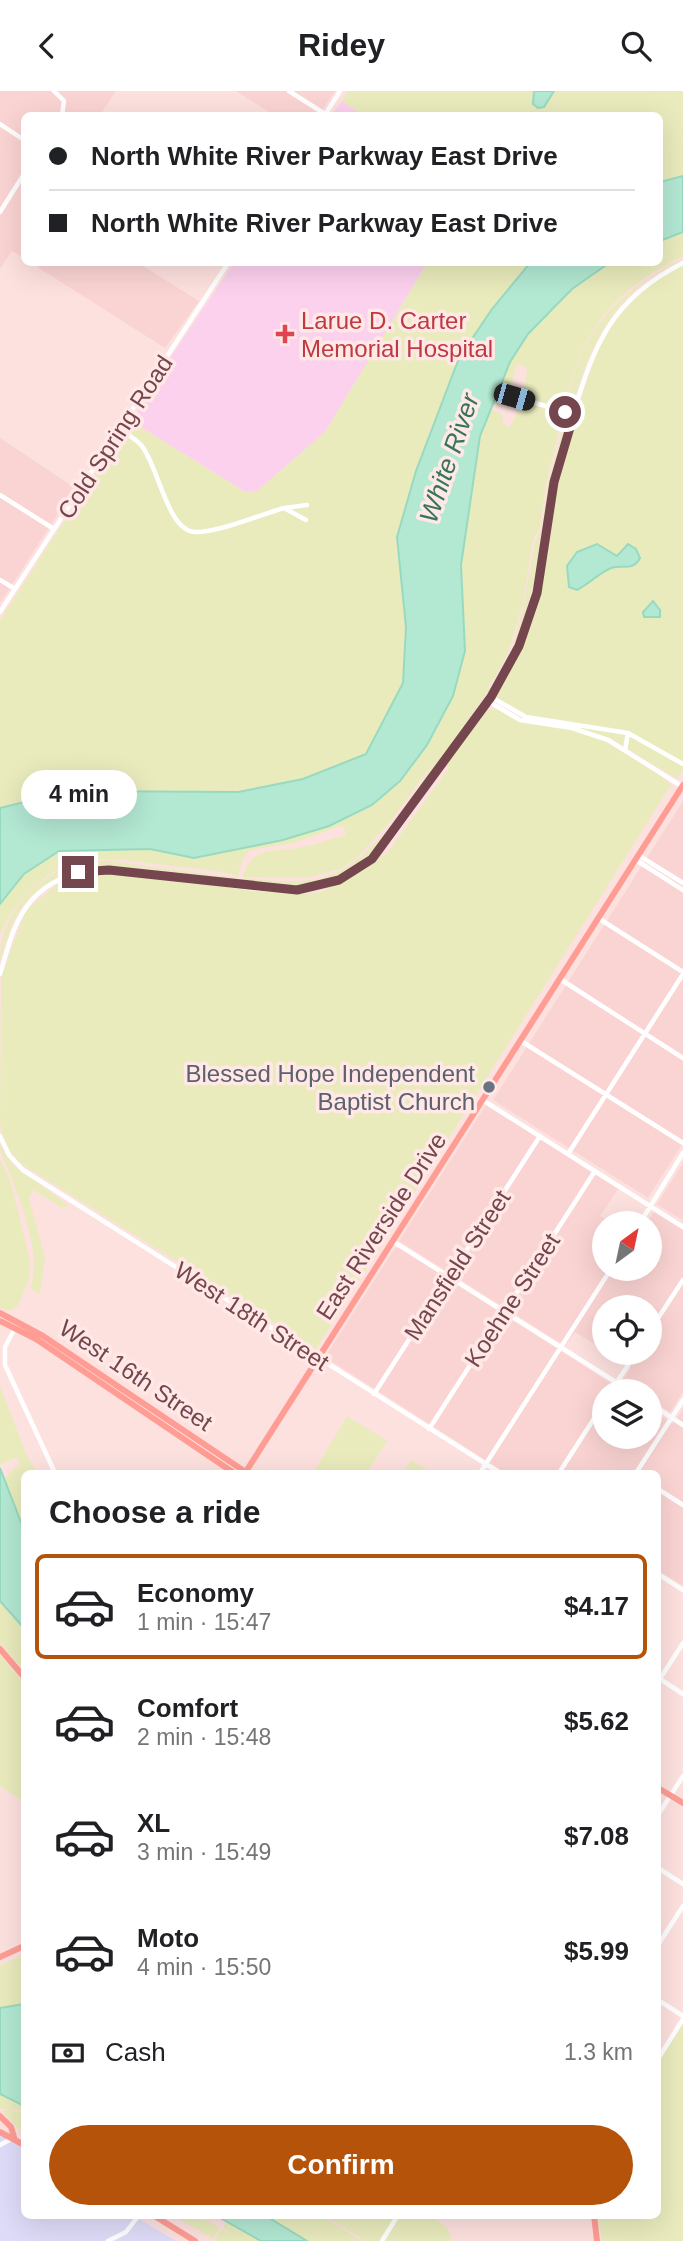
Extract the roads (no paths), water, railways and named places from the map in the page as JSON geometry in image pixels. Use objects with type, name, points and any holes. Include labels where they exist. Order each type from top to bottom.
[{"type":"main road","name":"East Riverside Drive","points":[[247,1470],[683,786]]},
{"type":"main road","name":"West 16th Street","points":[[0,1313],[39,1333],[241,1470]]},
{"type":"main road","name":"West 16th Street","points":[[0,1321],[91,1375],[230,1470]]},
{"type":"main road","points":[[0,1649],[21,1674]]},
{"type":"main road","points":[[661,1790],[683,1804]]},
{"type":"main road","points":[[0,1957],[21,1947]]},
{"type":"main road","points":[[0,2116],[11,2127],[14,2137]]},
{"type":"main road","points":[[0,2132],[21,2143]]},
{"type":"main road","points":[[159,2219],[195,2241]]},
{"type":"main road","points":[[594,2219],[597,2241]]},
{"type":"street","points":[[54,91],[65,104],[63,112]]},
{"type":"street","points":[[289,91],[296,93],[321,112]]},
{"type":"street","points":[[327,112],[340,91]]},
{"type":"street","points":[[0,124],[21,138]]},
{"type":"street","points":[[0,212],[21,179]]},
{"type":"street","points":[[0,974],[13,931],[26,907],[50,884],[78,872],[111,870],[285,890],[319,887],[348,876],[385,846],[490,699],[514,659],[532,611],[554,482],[589,361],[614,316],[642,287],[683,263]]},
{"type":"street","name":"Cold Spring Road","points":[[0,612],[226,266]]},
{"type":"street","points":[[514,397],[574,414]]},
{"type":"street","points":[[120,429],[143,447],[158,474],[174,520],[185,529],[202,531],[284,508],[307,505]]},
{"type":"street","points":[[0,495],[54,529]]},
{"type":"street","points":[[284,508],[306,520]]},
{"type":"street","points":[[0,580],[15,589]]},
{"type":"street","points":[[490,699],[524,717],[628,733],[683,764]]},
{"type":"street","points":[[490,699],[520,720],[583,730],[625,750],[683,786]]},
{"type":"street","points":[[625,750],[628,733]]},
{"type":"street","points":[[637,857],[683,883]]},
{"type":"street","points":[[637,857],[683,890]]},
{"type":"street","points":[[568,1154],[683,973],[598,918]]},
{"type":"street","points":[[560,979],[683,1058]]},
{"type":"street","points":[[521,1041],[683,1143]]},
{"type":"street","points":[[484,1101],[683,1227]]},
{"type":"street","name":"West 18th Street","points":[[0,1136],[8,1154],[23,1170],[494,1470]]},
{"type":"street","name":"Mansfield Street","points":[[374,1394],[540,1136]]},
{"type":"street","points":[[647,1211],[683,1153]]},
{"type":"street","name":"Koehne Street","points":[[429,1429],[594,1171]]},
{"type":"street","points":[[394,1242],[611,1379]]},
{"type":"street","points":[[662,1312],[683,1280]]},
{"type":"street","points":[[482,1470],[603,1281]]},
{"type":"street","points":[[15,1328],[6,1345],[5,1363],[54,1470]]},
{"type":"street","points":[[638,1470],[683,1400]]},
{"type":"street","points":[[662,1411],[683,1425]]},
{"type":"street","points":[[561,1470],[592,1422]]},
{"type":"street","points":[[661,1491],[683,1505]]},
{"type":"street","points":[[661,1576],[683,1590]]},
{"type":"street","points":[[661,1678],[683,1643]]},
{"type":"street","points":[[661,1682],[683,1694]]},
{"type":"street","points":[[661,1810],[683,1776]]},
{"type":"street","points":[[661,1870],[683,1884]]},
{"type":"street","points":[[661,1940],[683,1906]]},
{"type":"street","points":[[661,2002],[683,2018],[661,2054]]},
{"type":"street","points":[[0,2145],[14,2137]]},
{"type":"street","points":[[108,2241],[126,2232],[136,2219]]},
{"type":"street","points":[[382,2241],[396,2219]]},
{"type":"water","points":[[534,91],[554,91],[544,107],[538,108],[533,104]]},
{"type":"water","points":[[683,176],[683,232],[663,240],[663,181]]},
{"type":"water","name":"White River","points":[[528,266],[605,266],[572,289],[528,334],[510,362],[480,436],[461,565],[465,651],[453,696],[427,745],[400,781],[372,805],[329,826],[283,840],[194,858],[150,849],[59,851],[24,874],[0,904],[0,808],[69,791],[238,792],[303,779],[366,754],[403,683],[406,627],[397,537],[416,471],[459,358],[492,309]]},
{"type":"water","points":[[597,544],[617,556],[628,544],[636,549],[640,558],[634,565],[611,568],[577,590],[569,587],[567,566],[577,552]]},
{"type":"water","points":[[653,601],[660,610],[660,617],[644,617],[643,612]]},
{"type":"water","points":[[0,1468],[21,1522],[21,1625],[0,1601]]},
{"type":"water","points":[[21,2004],[21,2104],[0,2094],[0,2008]]},
{"type":"water","points":[[222,2219],[271,2219],[307,2241],[261,2241]]},
{"type":"place","name":"Larue D. Carter Memorial Hospital","points":[[285,334]]},
{"type":"place","name":"Blessed Hope Independent Baptist Church","points":[[489,1087]]}]
